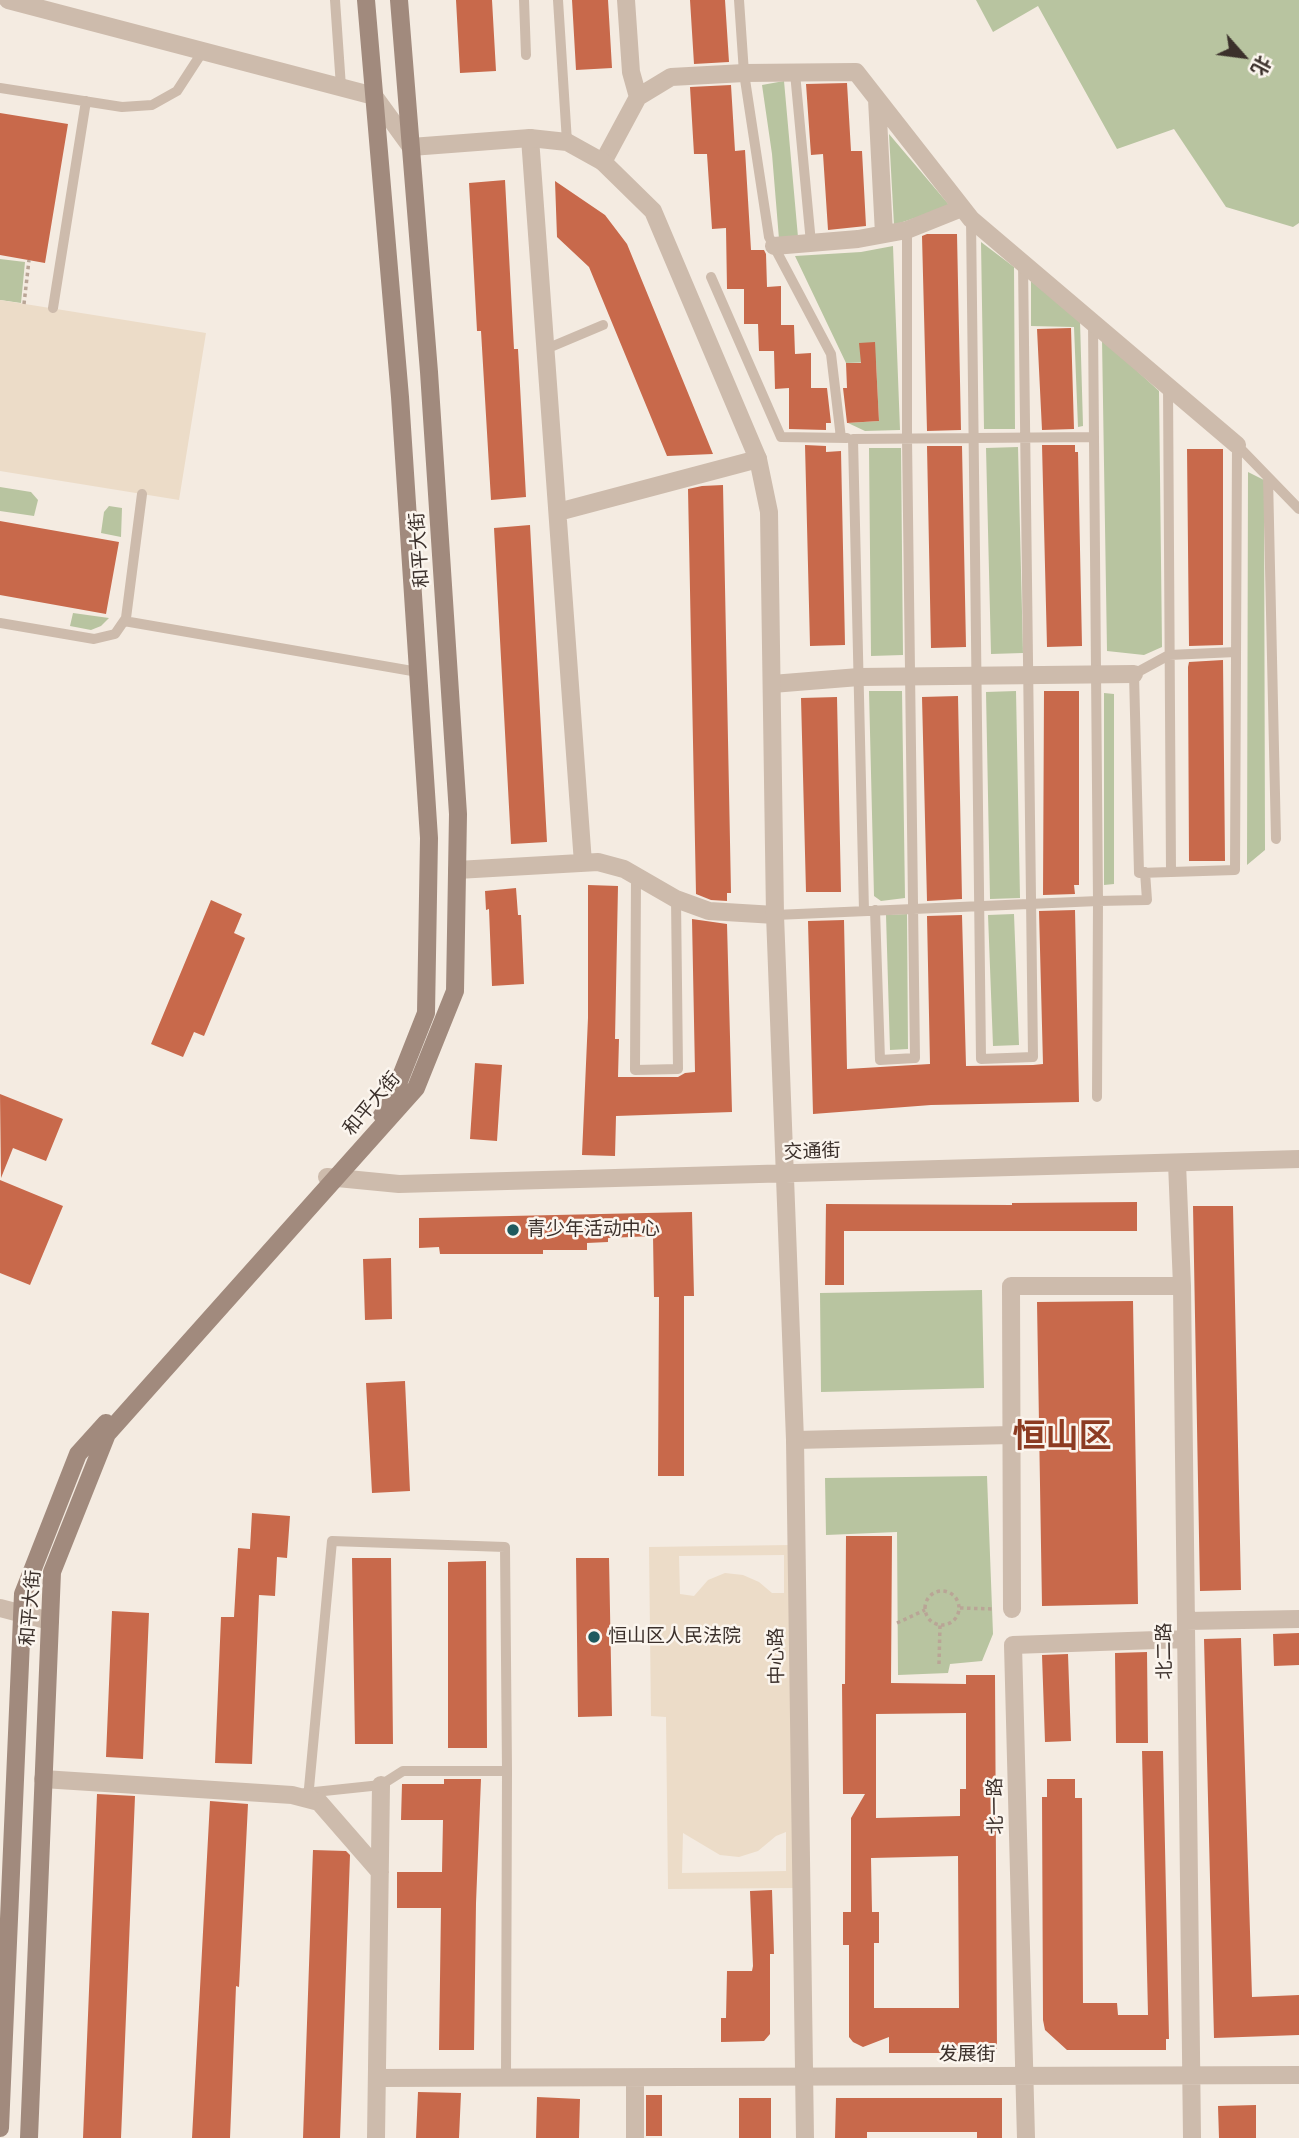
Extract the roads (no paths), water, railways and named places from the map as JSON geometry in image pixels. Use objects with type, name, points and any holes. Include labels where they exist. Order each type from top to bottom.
[{"type":"main road","name":"和平大街","points":[[29,2138],[52,1572],[107,1434],[332,1178],[388,1109],[426,1013],[429,838],[400,397],[366,0]]},
{"type":"main road","name":"和平大街","points":[[0,2128],[23,1594],[78,1454],[416,1088],[455,991],[458,814],[429,372],[399,0]]},
{"type":"street","points":[[10,0],[374,96],[411,147],[530,138],[567,142]]},
{"type":"street","points":[[626,0],[631,72],[638,97]]},
{"type":"street","points":[[603,162],[638,97],[671,77],[856,72],[966,214],[1237,445]]},
{"type":"street","points":[[877,99],[884,234]]},
{"type":"street","points":[[530,138],[583,863]]},
{"type":"street","name":"中心路","points":[[567,142],[603,162],[653,211],[758,459],[769,512],[775,915],[796,1440],[805,2138]]},
{"type":"street","points":[[774,246],[884,234],[966,214]]},
{"type":"street","points":[[558,512],[758,459]]},
{"type":"street","points":[[772,684],[859,677],[1134,674]]},
{"type":"street","points":[[457,870],[598,862],[624,869],[676,899],[709,911],[775,915]]},
{"type":"street","name":"交通街","points":[[332,1178],[399,1184],[1299,1159]]},
{"type":"street","name":"北二路","points":[[1177,1163],[1182,1286],[1192,2138]]},
{"type":"street","points":[[1012,1609],[1011,1286],[1182,1286]]},
{"type":"street","points":[[796,1440],[1012,1434]]},
{"type":"street","points":[[0,1608],[50,1620]]},
{"type":"street","points":[[1186,1630],[1299,1619]]},
{"type":"street","name":"北一路","points":[[1026,2138],[1013,1645],[1186,1630]]},
{"type":"street","points":[[43,1779],[303,1796],[319,1802],[380,1872]]},
{"type":"street","points":[[376,2138],[381,1785]]},
{"type":"street","name":"发展街","points":[[377,2078],[1299,2075]]},
{"type":"street","points":[[635,2078],[635,2138]]},
{"type":"lane","points":[[335,0],[341,87]]},
{"type":"lane","points":[[524,0],[526,55]]},
{"type":"lane","points":[[558,0],[567,142]]},
{"type":"lane","points":[[739,0],[744,73],[769,237],[831,354],[841,438]]},
{"type":"lane","points":[[0,88],[122,107],[152,105],[177,91],[203,51]]},
{"type":"lane","points":[[795,73],[811,243]]},
{"type":"lane","points":[[53,308],[86,101]]},
{"type":"lane","points":[[966,214],[974,438],[981,1059],[1033,1058],[1023,263]]},
{"type":"lane","points":[[853,439],[869,911],[880,1060],[915,1058],[907,230]]},
{"type":"lane","points":[[711,277],[781,437],[1094,437]]},
{"type":"lane","points":[[1093,323],[1097,1097]]},
{"type":"lane","points":[[546,349],[603,326]]},
{"type":"lane","points":[[1168,386],[1171,872]]},
{"type":"lane","points":[[1237,445],[1299,509]]},
{"type":"lane","points":[[1236,652],[1170,655],[1134,674],[1139,873],[1235,870],[1237,445]]},
{"type":"lane","points":[[1268,477],[1276,839]]},
{"type":"lane","points":[[0,623],[94,639],[115,634],[124,621],[142,494]]},
{"type":"lane","points":[[124,621],[418,672]]},
{"type":"lane","points":[[775,915],[1147,900],[1145,873]]},
{"type":"lane","points":[[636,876],[635,1070],[678,1069],[676,899]]},
{"type":"lane","points":[[506,2078],[508,1771],[505,1547],[332,1541],[303,1796],[381,1785],[403,1771],[508,1771]]},
{"type":"place","name":"青少年活动中心","points":[[513,1230]]},
{"type":"place","name":"恒山区人民法院","points":[[594,1637]]},
{"type":"district","name":"恒山区","points":[[1062,1438]]}]
